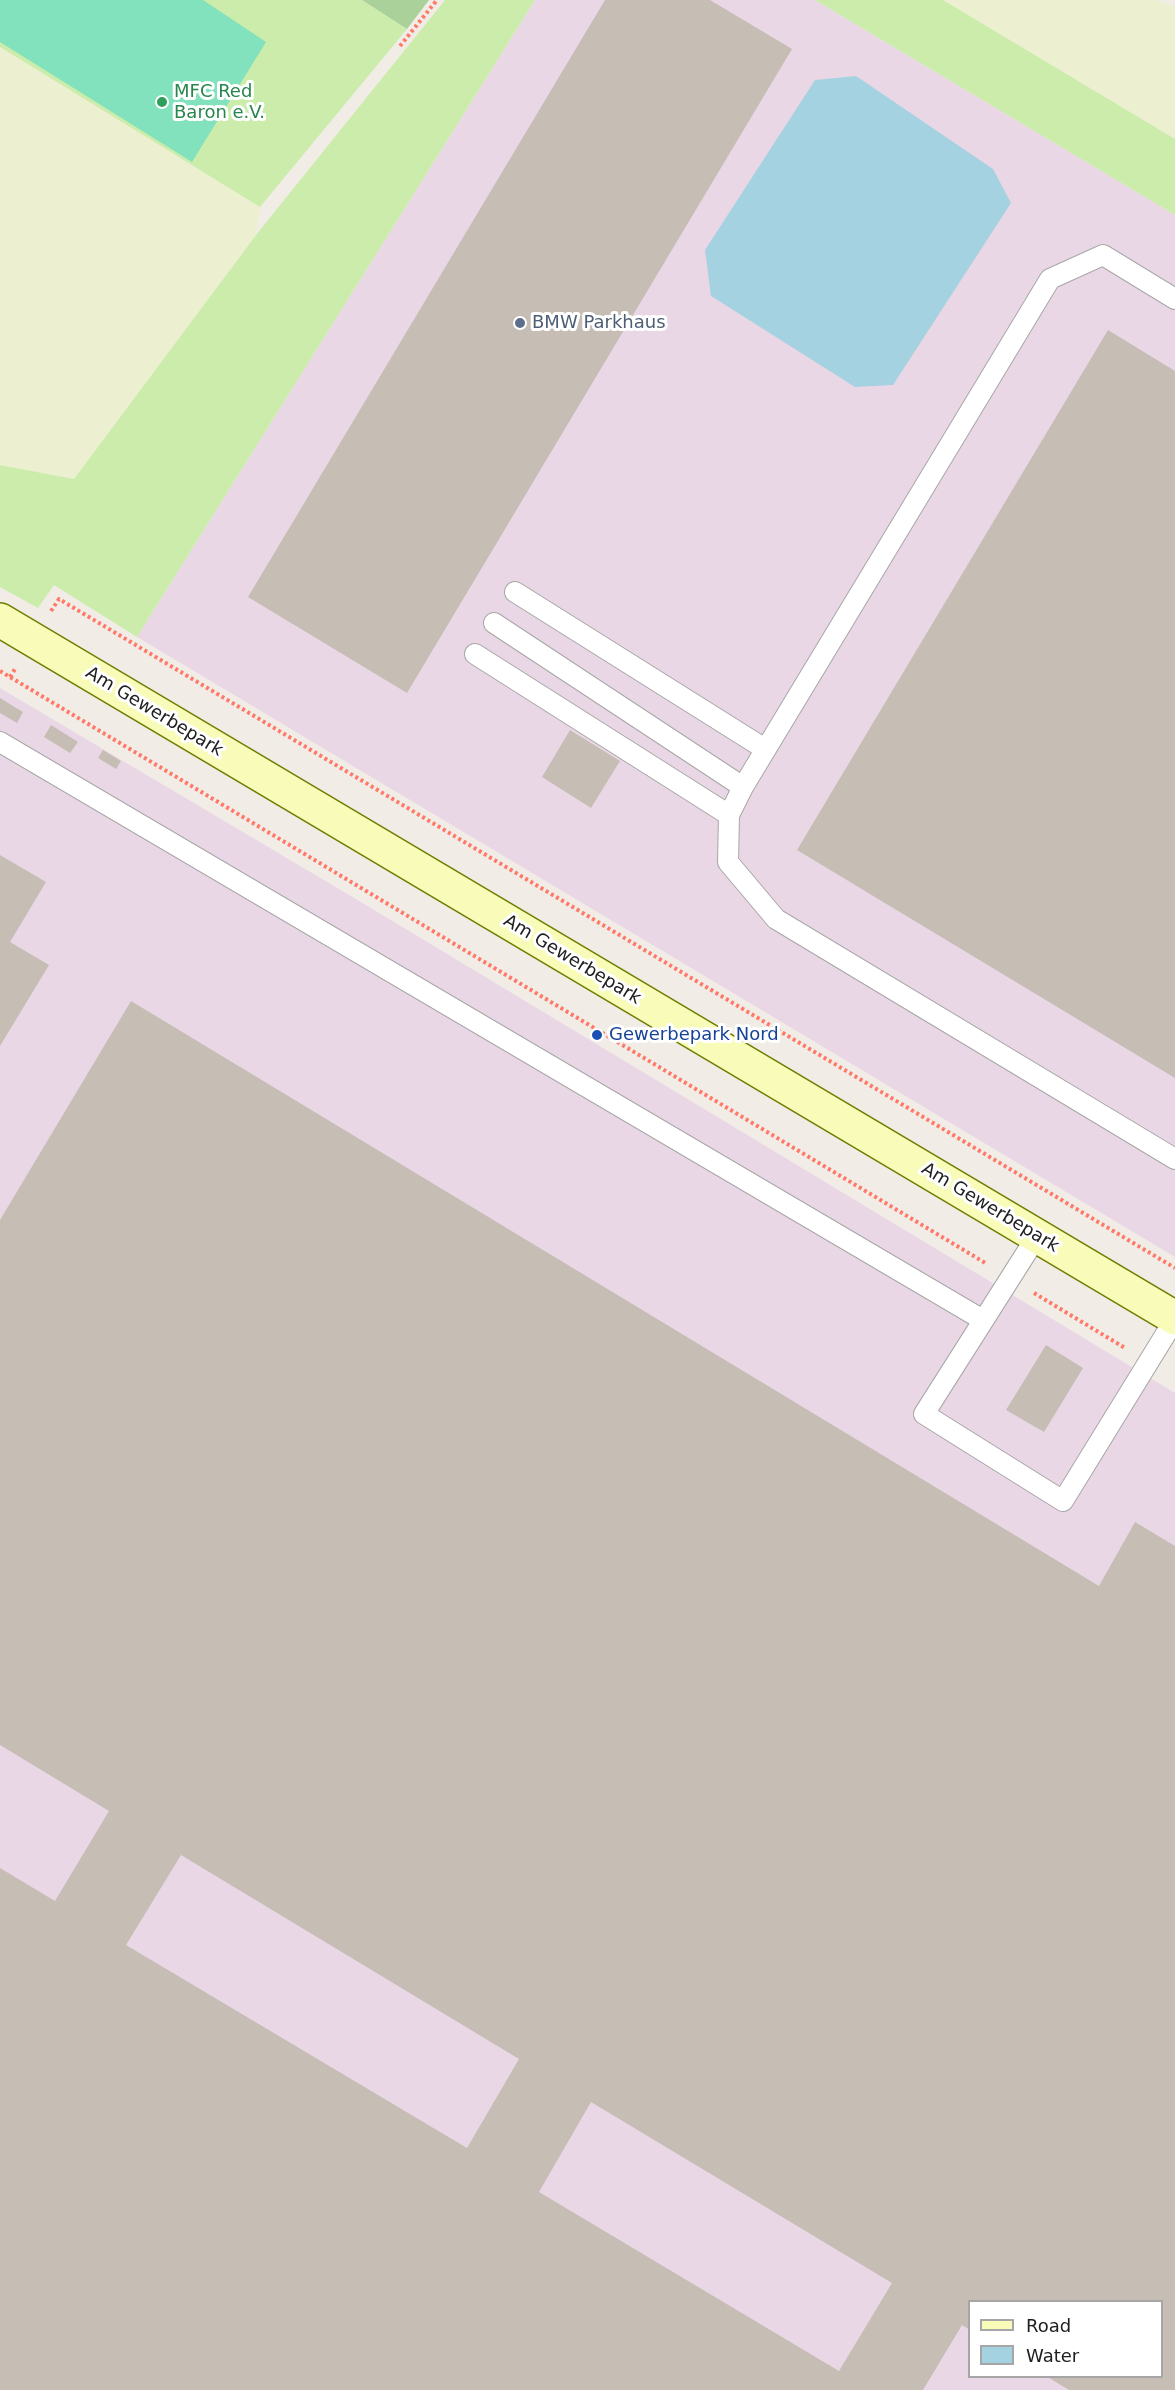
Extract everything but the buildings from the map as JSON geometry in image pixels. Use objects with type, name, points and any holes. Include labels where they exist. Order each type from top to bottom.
[{"type":"street","name":"Am Gewerbepark","points":[[0,620],[1175,1318]]},
{"type":"lane","points":[[1175,298],[1102,255],[1050,279],[743,787],[729,815],[728,862],[776,919],[1175,1159]]},
{"type":"lane","points":[[515,592],[765,749]]},
{"type":"lane","points":[[494,623],[743,787]]},
{"type":"lane","points":[[475,654],[729,815]]},
{"type":"lane","points":[[0,742],[983,1320]]},
{"type":"lane","points":[[1036,1236],[924,1414],[1063,1501],[1175,1318]]},
{"type":"path","points":[[400,46],[437,0]]},
{"type":"path","points":[[10,676],[59,599],[1175,1268]]},
{"type":"path","points":[[0,671],[1149,1362]]},
{"type":"shaded area","points":[[535,0],[815,0],[1175,215],[1175,1257],[137,637]]},
{"type":"shaded area","points":[[0,688],[366,905],[1175,1393],[1175,2390],[0,2390]]},
{"type":"green space","points":[[0,0],[362,0],[407,29],[260,207],[0,47]]},
{"type":"green space","name":"MFC Red Baron e.V.","points":[[0,0],[203,0],[266,42],[192,162],[0,42]]},
{"type":"green space","points":[[362,0],[429,0],[407,29]]},
{"type":"green space","points":[[445,0],[535,0],[137,637],[54,585],[38,608],[0,587],[0,465],[74,479],[256,235]]},
{"type":"green space","points":[[815,0],[943,0],[1175,139],[1175,215]]},
{"type":"green space","points":[[943,0],[1155,0],[1175,6],[1175,139]]},
{"type":"green space","points":[[0,47],[260,207],[256,235],[74,479],[0,465]]},
{"type":"water","points":[[856,76],[993,169],[1011,203],[893,385],[855,387],[711,296],[705,250],[815,80]]},
{"type":"place","name":"MFC Red Baron e.V.","points":[[162,102]]},
{"type":"place","name":"BMW Parkhaus","points":[[520,323]]},
{"type":"place","name":"Gewerbepark Nord","points":[[597,1035]]}]
